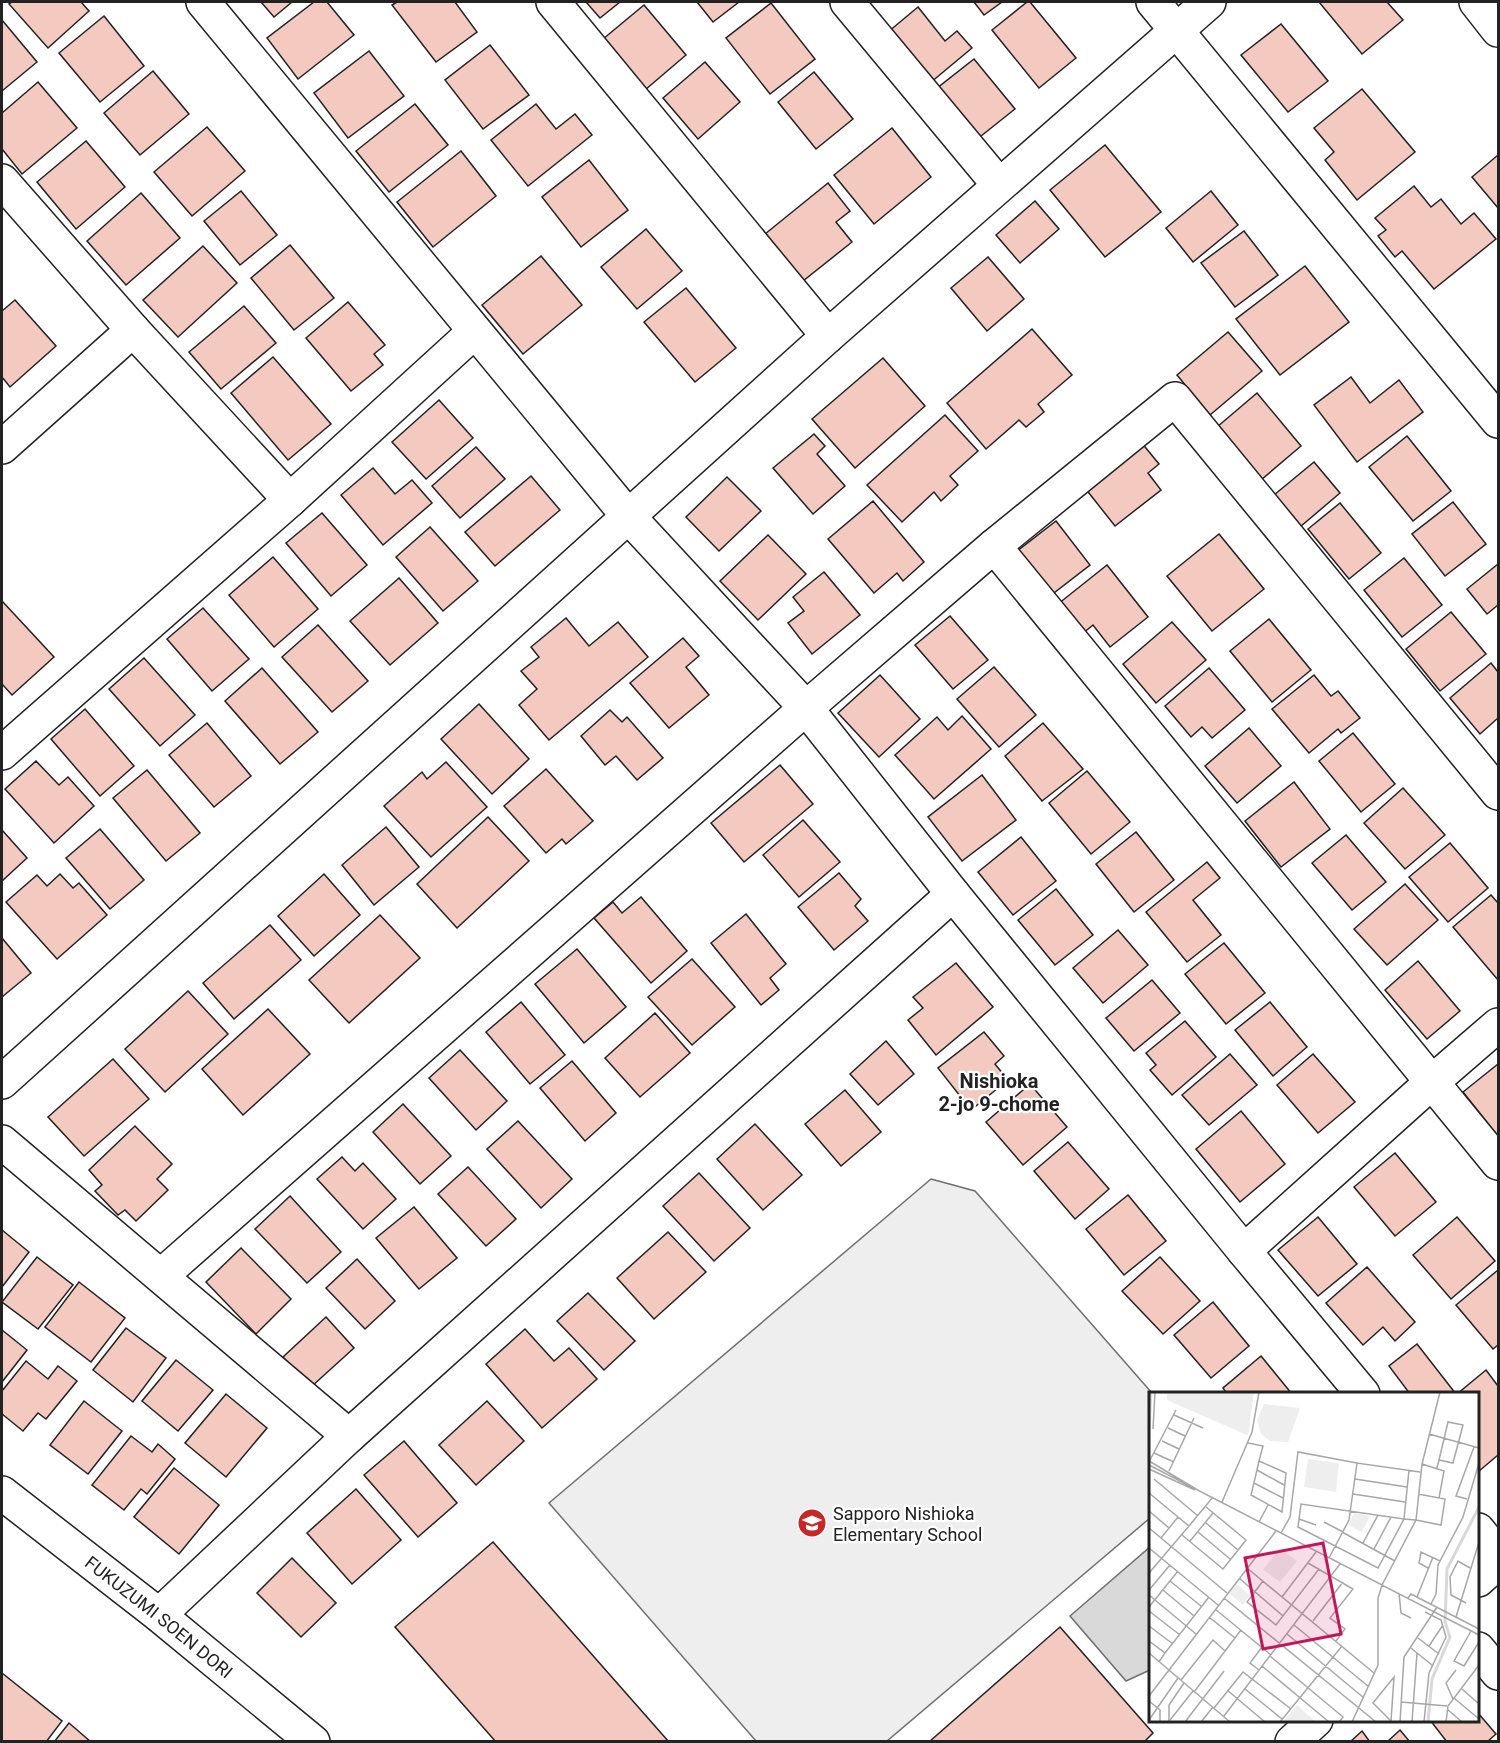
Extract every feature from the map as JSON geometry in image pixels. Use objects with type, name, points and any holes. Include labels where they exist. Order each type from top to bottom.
[{"type":"street","points":[[203,2],[628,516],[806,708],[953,894],[1244,1251],[1362,1392]]},
{"type":"street","points":[[553,2],[828,336]]},
{"type":"street","points":[[848,2],[999,185]]},
{"type":"street","points":[[1153,2],[1498,421]]},
{"type":"street","points":[[2,1082],[828,336],[1209,2]]},
{"type":"street","points":[[1476,2],[1498,30]]},
{"type":"street","points":[[2,181],[133,330],[290,500]]},
{"type":"street","points":[[2,447],[133,330]]},
{"type":"street","points":[[2,753],[290,500],[474,332]]},
{"type":"street","points":[[161,1276],[806,708],[994,546],[1174,399],[1498,793]]},
{"type":"street","points":[[994,546],[1498,1163]]},
{"type":"street","points":[[159,1615],[349,1437],[953,894]]},
{"type":"street","points":[[1244,1251],[1498,1025]]},
{"type":"street","points":[[2,1142],[349,1437]]},
{"type":"street","name":"FUKUZUMI SOEN DORI","points":[[2,1493],[159,1615],[313,1742]]},
{"type":"street","points":[[1479,1531],[1498,1555]]},
{"type":"street","points":[[1479,1579],[1498,1562]]},
{"type":"street","points":[[1479,1650],[1498,1673]]},
{"type":"shaded area","name":"Sapporo Nishioka Elementary School","points":[[931,1179],[975,1191],[1151,1392],[1149,1392],[1149,1519],[887,1741],[756,1741],[549,1503]]},
{"type":"shaded area","points":[[1149,1548],[1149,1670],[1126,1681],[1070,1616]]},
{"type":"building","points":[[12,2],[81,2],[89,11],[48,48],[9,4]]},
{"type":"building","points":[[261,2],[292,2],[274,17]]},
{"type":"building","points":[[314,2],[327,2],[354,35],[298,79],[267,38]]},
{"type":"building","points":[[397,2],[455,2],[477,32],[436,62],[392,5]]},
{"type":"building","points":[[586,2],[620,2],[600,18]]},
{"type":"building","points":[[697,2],[739,2],[713,22]]},
{"type":"building","points":[[974,2],[1002,2],[984,15]]},
{"type":"building","points":[[1030,2],[1076,58],[1039,88],[992,30]]},
{"type":"building","points":[[1319,2],[1387,2],[1403,20],[1362,54]]},
{"type":"building","points":[[771,3],[815,59],[770,94],[726,38]]},
{"type":"building","points":[[644,5],[686,55],[645,90],[603,39]]},
{"type":"building","points":[[918,7],[945,41],[957,31],[972,48],[930,83],[888,32]]},
{"type":"building","points":[[104,16],[144,66],[100,102],[59,53]]},
{"type":"building","points":[[2,20],[37,62],[2,91]]},
{"type":"building","points":[[1281,24],[1328,81],[1288,112],[1241,55]]},
{"type":"building","points":[[490,45],[529,95],[483,129],[445,80]]},
{"type":"building","points":[[369,51],[404,96],[348,138],[314,93]]},
{"type":"building","points":[[974,59],[1015,109],[976,140],[936,89]]},
{"type":"building","points":[[705,62],[740,102],[698,139],[663,98]]},
{"type":"building","points":[[153,71],[189,114],[140,155],[104,113]]},
{"type":"building","points":[[814,72],[853,119],[816,149],[778,102]]},
{"type":"building","points":[[38,82],[77,128],[22,174],[2,149],[2,113]]},
{"type":"building","points":[[1362,89],[1415,152],[1357,200],[1325,160],[1334,152],[1314,128]]},
{"type":"building","points":[[415,104],[448,145],[389,192],[356,151]]},
{"type":"building","points":[[536,104],[556,129],[575,114],[592,135],[528,186],[491,140]]},
{"type":"building","points":[[207,127],[245,171],[192,216],[154,172]]},
{"type":"building","points":[[892,128],[931,177],[874,224],[834,175]]},
{"type":"building","points":[[86,141],[125,187],[76,229],[37,182]]},
{"type":"building","points":[[1105,145],[1161,212],[1105,257],[1050,190]]},
{"type":"building","points":[[461,151],[496,196],[433,247],[397,202]]},
{"type":"building","points":[[1498,155],[1498,208],[1472,177]]},
{"type":"building","points":[[589,160],[628,210],[581,247],[542,197]]},
{"type":"building","points":[[828,183],[850,211],[836,222],[852,242],[803,281],[765,234]]},
{"type":"building","points":[[1414,186],[1431,207],[1441,199],[1461,224],[1474,213],[1496,239],[1434,289],[1402,251],[1395,257],[1378,236],[1386,230],[1375,218]]},
{"type":"building","points":[[241,191],[277,235],[240,265],[204,221]]},
{"type":"building","points":[[1211,191],[1238,225],[1193,262],[1166,228]]},
{"type":"building","points":[[141,193],[180,238],[126,285],[87,241]]},
{"type":"building","points":[[1035,201],[1059,229],[1020,263],[996,235]]},
{"type":"building","points":[[646,229],[682,271],[637,309],[601,267]]},
{"type":"building","points":[[1244,231],[1278,275],[1235,307],[1201,263]]},
{"type":"building","points":[[290,245],[334,298],[294,330],[251,278]]},
{"type":"building","points":[[203,246],[237,283],[178,337],[143,300]]},
{"type":"building","points":[[541,256],[582,305],[523,354],[482,305]]},
{"type":"building","points":[[988,257],[1024,299],[987,331],[951,288]]},
{"type":"building","points":[[1305,266],[1349,322],[1280,375],[1236,319]]},
{"type":"building","points":[[686,288],[736,348],[695,382],[644,322]]},
{"type":"building","points":[[15,300],[56,346],[10,387],[2,377],[2,311]]},
{"type":"building","points":[[348,302],[385,345],[374,354],[383,365],[351,391],[306,338]]},
{"type":"building","points":[[244,306],[276,343],[221,389],[189,352]]},
{"type":"building","points":[[1032,329],[1072,375],[1038,404],[1044,412],[1026,427],[1019,420],[986,449],[947,403]]},
{"type":"building","points":[[1228,332],[1262,371],[1210,415],[1177,375]]},
{"type":"building","points":[[273,357],[331,424],[288,460],[231,393]]},
{"type":"building","points":[[883,358],[925,406],[855,468],[812,419]]},
{"type":"building","points":[[1351,377],[1370,403],[1399,380],[1423,412],[1357,462],[1314,405]]},
{"type":"building","points":[[1257,393],[1301,446],[1261,480],[1217,427]]},
{"type":"building","points":[[439,400],[473,438],[426,479],[392,442]]},
{"type":"building","points":[[945,415],[978,451],[950,476],[958,485],[941,501],[934,492],[902,522],[867,485]]},
{"type":"building","points":[[814,434],[825,446],[817,454],[845,486],[813,514],[773,468]]},
{"type":"building","points":[[1407,436],[1451,491],[1413,521],[1369,467]]},
{"type":"building","points":[[1141,442],[1159,464],[1148,473],[1161,490],[1115,526],[1085,488]]},
{"type":"building","points":[[476,447],[505,479],[460,518],[432,486]]},
{"type":"building","points":[[1314,462],[1340,493],[1300,527],[1274,495]]},
{"type":"building","points":[[373,468],[395,494],[412,480],[432,503],[383,545],[341,495]]},
{"type":"building","points":[[531,476],[560,510],[495,566],[465,532]]},
{"type":"building","points":[[727,477],[761,511],[719,551],[686,517]]},
{"type":"building","points":[[873,501],[924,562],[903,581],[897,573],[874,593],[828,539]]},
{"type":"building","points":[[1453,502],[1486,544],[1445,576],[1412,534]]},
{"type":"building","points":[[1340,503],[1381,553],[1349,579],[1308,529]]},
{"type":"building","points":[[322,513],[367,565],[331,596],[286,543]]},
{"type":"building","points":[[1056,521],[1090,565],[1050,596],[1016,552]]},
{"type":"building","points":[[430,527],[478,581],[443,611],[396,557]]},
{"type":"building","points":[[1219,534],[1264,589],[1212,631],[1167,576]]},
{"type":"building","points":[[768,535],[806,574],[758,620],[720,581]]},
{"type":"building","points":[[273,557],[318,609],[274,647],[229,595]]},
{"type":"building","points":[[1404,558],[1442,605],[1402,637],[1364,590]]},
{"type":"building","points":[[1498,564],[1498,605],[1487,614],[1467,589]]},
{"type":"building","points":[[1107,565],[1148,617],[1110,647],[1093,625],[1082,634],[1058,604]]},
{"type":"building","points":[[824,572],[860,615],[812,654],[788,623],[804,611],[793,597]]},
{"type":"building","points":[[399,578],[438,623],[390,665],[350,621]]},
{"type":"building","points":[[2,601],[54,657],[12,695],[2,684]]},
{"type":"building","points":[[203,608],[249,659],[212,691],[167,639]]},
{"type":"building","points":[[1451,612],[1486,654],[1440,691],[1406,649]]},
{"type":"building","points":[[950,616],[988,660],[953,689],[915,645]]},
{"type":"building","points":[[566,618],[589,646],[618,622],[648,657],[549,740],[519,705],[537,689],[521,671],[539,657],[531,647]]},
{"type":"building","points":[[1269,619],[1311,670],[1272,702],[1230,651]]},
{"type":"building","points":[[1172,622],[1206,660],[1156,703],[1123,664]]},
{"type":"building","points":[[318,625],[368,681],[332,712],[282,657]]},
{"type":"building","points":[[683,638],[699,656],[686,667],[709,695],[669,728],[630,683]]},
{"type":"building","points":[[144,658],[195,715],[160,746],[109,689]]},
{"type":"building","points":[[1491,663],[1498,672],[1498,718],[1480,734],[1450,698]]},
{"type":"building","points":[[994,667],[1036,715],[999,747],[957,699]]},
{"type":"building","points":[[262,668],[318,732],[280,764],[225,701]]},
{"type":"building","points":[[1209,668],[1245,710],[1212,738],[1202,727],[1191,737],[1165,706]]},
{"type":"building","points":[[880,675],[920,719],[879,757],[838,713]]},
{"type":"building","points":[[1314,675],[1331,696],[1338,691],[1360,718],[1341,733],[1338,729],[1309,753],[1272,709]]},
{"type":"building","points":[[479,704],[529,759],[492,794],[441,739]]},
{"type":"building","points":[[85,709],[134,766],[100,796],[51,739]]},
{"type":"building","points":[[610,710],[622,722],[627,717],[663,758],[637,780],[616,756],[605,765],[581,736]]},
{"type":"building","points":[[962,716],[991,749],[934,799],[895,755],[937,717],[948,730]]},
{"type":"building","points":[[207,723],[251,776],[214,807],[169,755]]},
{"type":"building","points":[[1043,723],[1083,769],[1042,801],[1005,756]]},
{"type":"building","points":[[1249,728],[1281,766],[1237,803],[1205,766]]},
{"type":"building","points":[[1353,733],[1395,784],[1361,812],[1319,761]]},
{"type":"building","points":[[36,761],[59,785],[68,777],[94,806],[54,843],[5,789]]},
{"type":"building","points":[[446,762],[487,807],[431,857],[384,806],[422,772],[427,779]]},
{"type":"building","points":[[780,765],[813,804],[744,862],[711,823]]},
{"type":"building","points":[[546,769],[593,821],[566,844],[562,839],[546,853],[504,806]]},
{"type":"building","points":[[147,770],[200,833],[166,861],[113,798]]},
{"type":"building","points":[[1087,771],[1130,822],[1091,854],[1049,803]]},
{"type":"building","points":[[982,775],[1016,820],[962,861],[928,817]]},
{"type":"building","points":[[1294,782],[1330,829],[1281,867],[1245,821]]},
{"type":"building","points":[[1403,788],[1445,835],[1405,869],[1364,823]]},
{"type":"building","points":[[488,817],[529,861],[457,928],[417,884]]},
{"type":"building","points":[[803,820],[840,862],[799,897],[763,855]]},
{"type":"building","points":[[386,827],[419,867],[374,905],[342,865]]},
{"type":"building","points":[[100,829],[144,880],[110,909],[66,858]]},
{"type":"building","points":[[2,830],[27,858],[2,881]]},
{"type":"building","points":[[1136,832],[1174,880],[1134,912],[1096,864]]},
{"type":"building","points":[[1346,835],[1386,882],[1352,910],[1312,863]]},
{"type":"building","points":[[1021,837],[1056,881],[1013,915],[978,872]]},
{"type":"building","points":[[1450,843],[1488,888],[1448,922],[1409,877]]},
{"type":"building","points":[[1207,862],[1220,878],[1193,900],[1221,935],[1187,962],[1146,912]]},
{"type":"building","points":[[839,873],[861,899],[855,906],[868,921],[834,950],[798,907]]},
{"type":"building","points":[[60,874],[73,888],[79,883],[107,915],[57,959],[6,902],[37,875],[47,886]]},
{"type":"building","points":[[324,874],[360,915],[314,956],[278,916]]},
{"type":"building","points":[[1405,884],[1438,920],[1387,965],[1354,929]]},
{"type":"building","points":[[1056,889],[1093,935],[1055,965],[1018,920]]},
{"type":"building","points":[[1491,895],[1498,903],[1498,980],[1453,927]]},
{"type":"building","points":[[641,897],[687,951],[651,983],[594,918],[613,902],[622,913]]},
{"type":"building","points":[[746,914],[786,964],[770,978],[779,990],[761,1005],[711,943]]},
{"type":"building","points":[[380,915],[420,958],[349,1023],[309,980]]},
{"type":"building","points":[[270,925],[301,960],[234,1019],[203,983]]},
{"type":"building","points":[[1118,930],[1148,965],[1103,1003],[1073,968]]},
{"type":"building","points":[[2,938],[31,973],[2,997]]},
{"type":"building","points":[[1224,943],[1265,993],[1226,1024],[1185,974]]},
{"type":"building","points":[[577,949],[626,1007],[584,1043],[535,984]]},
{"type":"building","points":[[692,959],[735,1007],[692,1045],[648,997]]},
{"type":"building","points":[[1418,961],[1460,1011],[1427,1039],[1385,990]]},
{"type":"building","points":[[956,963],[993,1007],[936,1055],[908,1020],[923,1008],[913,997]]},
{"type":"building","points":[[1152,980],[1180,1013],[1134,1051],[1106,1018]]},
{"type":"building","points":[[188,991],[228,1034],[165,1092],[125,1049]]},
{"type":"building","points":[[521,1002],[565,1055],[530,1084],[486,1032]]},
{"type":"building","points":[[1270,1002],[1307,1047],[1273,1076],[1235,1030]]},
{"type":"building","points":[[268,1009],[310,1054],[243,1115],[202,1069]]},
{"type":"building","points":[[655,1013],[690,1053],[640,1097],[605,1058]]},
{"type":"building","points":[[1185,1021],[1216,1057],[1172,1095],[1150,1070],[1156,1065],[1146,1053]]},
{"type":"building","points":[[984,1032],[1004,1056],[995,1064],[1008,1080],[971,1110],[938,1068]]},
{"type":"building","points":[[886,1041],[914,1074],[878,1105],[850,1074]]},
{"type":"building","points":[[460,1050],[507,1101],[476,1130],[429,1078]]},
{"type":"building","points":[[1230,1054],[1257,1085],[1209,1125],[1182,1095]]},
{"type":"building","points":[[1313,1054],[1355,1102],[1318,1133],[1277,1085]]},
{"type":"building","points":[[113,1059],[149,1099],[84,1156],[48,1117]]},
{"type":"building","points":[[572,1061],[616,1113],[585,1141],[540,1088]]},
{"type":"building","points":[[1498,1064],[1498,1136],[1463,1092]]},
{"type":"building","points":[[1030,1084],[1067,1127],[1023,1165],[986,1122]]},
{"type":"building","points":[[845,1090],[881,1132],[841,1166],[805,1124]]},
{"type":"building","points":[[403,1104],[451,1156],[420,1184],[373,1132]]},
{"type":"building","points":[[1241,1111],[1285,1164],[1240,1202],[1196,1149]]},
{"type":"building","points":[[518,1121],[572,1179],[541,1208],[487,1149]]},
{"type":"building","points":[[755,1124],[802,1175],[763,1210],[717,1159]]},
{"type":"building","points":[[135,1126],[172,1164],[157,1179],[168,1190],[136,1221],[125,1210],[118,1215],[95,1191],[102,1185],[89,1170]]},
{"type":"building","points":[[1068,1142],[1109,1189],[1075,1219],[1034,1171]]},
{"type":"building","points":[[1395,1153],[1436,1202],[1395,1236],[1354,1187]]},
{"type":"building","points":[[342,1157],[355,1171],[363,1163],[396,1199],[363,1229],[317,1179]]},
{"type":"building","points":[[468,1167],[516,1219],[486,1246],[438,1194]]},
{"type":"building","points":[[699,1173],[750,1228],[714,1261],[663,1206]]},
{"type":"building","points":[[1128,1195],[1166,1241],[1124,1275],[1086,1229]]},
{"type":"building","points":[[290,1196],[341,1252],[307,1283],[255,1229]]},
{"type":"building","points":[[414,1207],[457,1258],[419,1289],[376,1238]]},
{"type":"building","points":[[1318,1217],[1357,1264],[1318,1296],[1278,1250]]},
{"type":"building","points":[[1457,1217],[1495,1261],[1451,1299],[1413,1255]]},
{"type":"building","points":[[2,1230],[29,1252],[2,1287]]},
{"type":"building","points":[[668,1232],[706,1272],[654,1319],[617,1278]]},
{"type":"building","points":[[241,1248],[291,1299],[256,1334],[206,1282]]},
{"type":"building","points":[[37,1257],[73,1285],[38,1329],[2,1302]]},
{"type":"building","points":[[1160,1257],[1200,1301],[1163,1334],[1122,1291]]},
{"type":"building","points":[[357,1259],[395,1301],[365,1329],[326,1288]]},
{"type":"building","points":[[1367,1267],[1415,1322],[1395,1341],[1383,1327],[1363,1345],[1326,1303]]},
{"type":"building","points":[[1498,1270],[1498,1345],[1493,1349],[1456,1305]]},
{"type":"building","points":[[79,1282],[125,1318],[91,1362],[45,1327]]},
{"type":"building","points":[[588,1293],[635,1341],[604,1370],[557,1321]]},
{"type":"building","points":[[1213,1302],[1249,1346],[1211,1378],[1174,1335]]},
{"type":"building","points":[[326,1317],[354,1348],[311,1387],[283,1357]]},
{"type":"building","points":[[126,1328],[166,1358],[133,1402],[93,1370]]},
{"type":"building","points":[[525,1329],[554,1361],[569,1348],[597,1379],[542,1428],[486,1364]]},
{"type":"building","points":[[2,1330],[27,1350],[2,1382]]},
{"type":"building","points":[[1417,1344],[1454,1392],[1408,1392],[1389,1366]]},
{"type":"building","points":[[1261,1356],[1290,1392],[1226,1392],[1223,1388]]},
{"type":"building","points":[[176,1360],[213,1390],[178,1431],[142,1401]]},
{"type":"building","points":[[26,1361],[48,1379],[58,1366],[77,1381],[46,1419],[38,1413],[23,1431],[2,1414],[2,1391]]},
{"type":"building","points":[[1486,1370],[1498,1386],[1498,1455],[1479,1471],[1479,1392],[1459,1392]]},
{"type":"building","points":[[226,1394],[267,1428],[226,1477],[185,1443]]},
{"type":"building","points":[[84,1401],[122,1431],[88,1474],[50,1445]]},
{"type":"building","points":[[487,1401],[524,1441],[476,1485],[439,1445]]},
{"type":"building","points":[[131,1436],[152,1452],[158,1444],[175,1459],[147,1494],[141,1489],[124,1510],[92,1485]]},
{"type":"building","points":[[404,1441],[457,1503],[418,1537],[364,1475]]},
{"type":"building","points":[[174,1468],[219,1505],[179,1554],[134,1517]]},
{"type":"building","points":[[356,1489],[401,1540],[352,1584],[307,1533]]},
{"type":"building","points":[[493,1542],[669,1742],[496,1742],[395,1627]]},
{"type":"building","points":[[292,1558],[336,1603],[301,1637],[257,1593]]},
{"type":"building","points":[[1060,1627],[1153,1733],[1144,1742],[929,1742]]},
{"type":"building","points":[[2,1673],[62,1721],[46,1742],[2,1742]]},
{"type":"building","points":[[1479,1714],[1496,1734],[1487,1742],[1447,1742],[1432,1722],[1479,1722]]},
{"type":"building","points":[[69,1723],[91,1742],[54,1742]]},
{"type":"building","points":[[1400,1730],[1410,1742],[1387,1742]]},
{"type":"building","points":[[1362,1731],[1370,1742],[1350,1742]]},
{"type":"place","name":"Sapporo Nishioka Elementary School","points":[[812,1523]]},
{"type":"district","name":"Nishioka 2-jo 9-chome","points":[[999,1092]]}]
